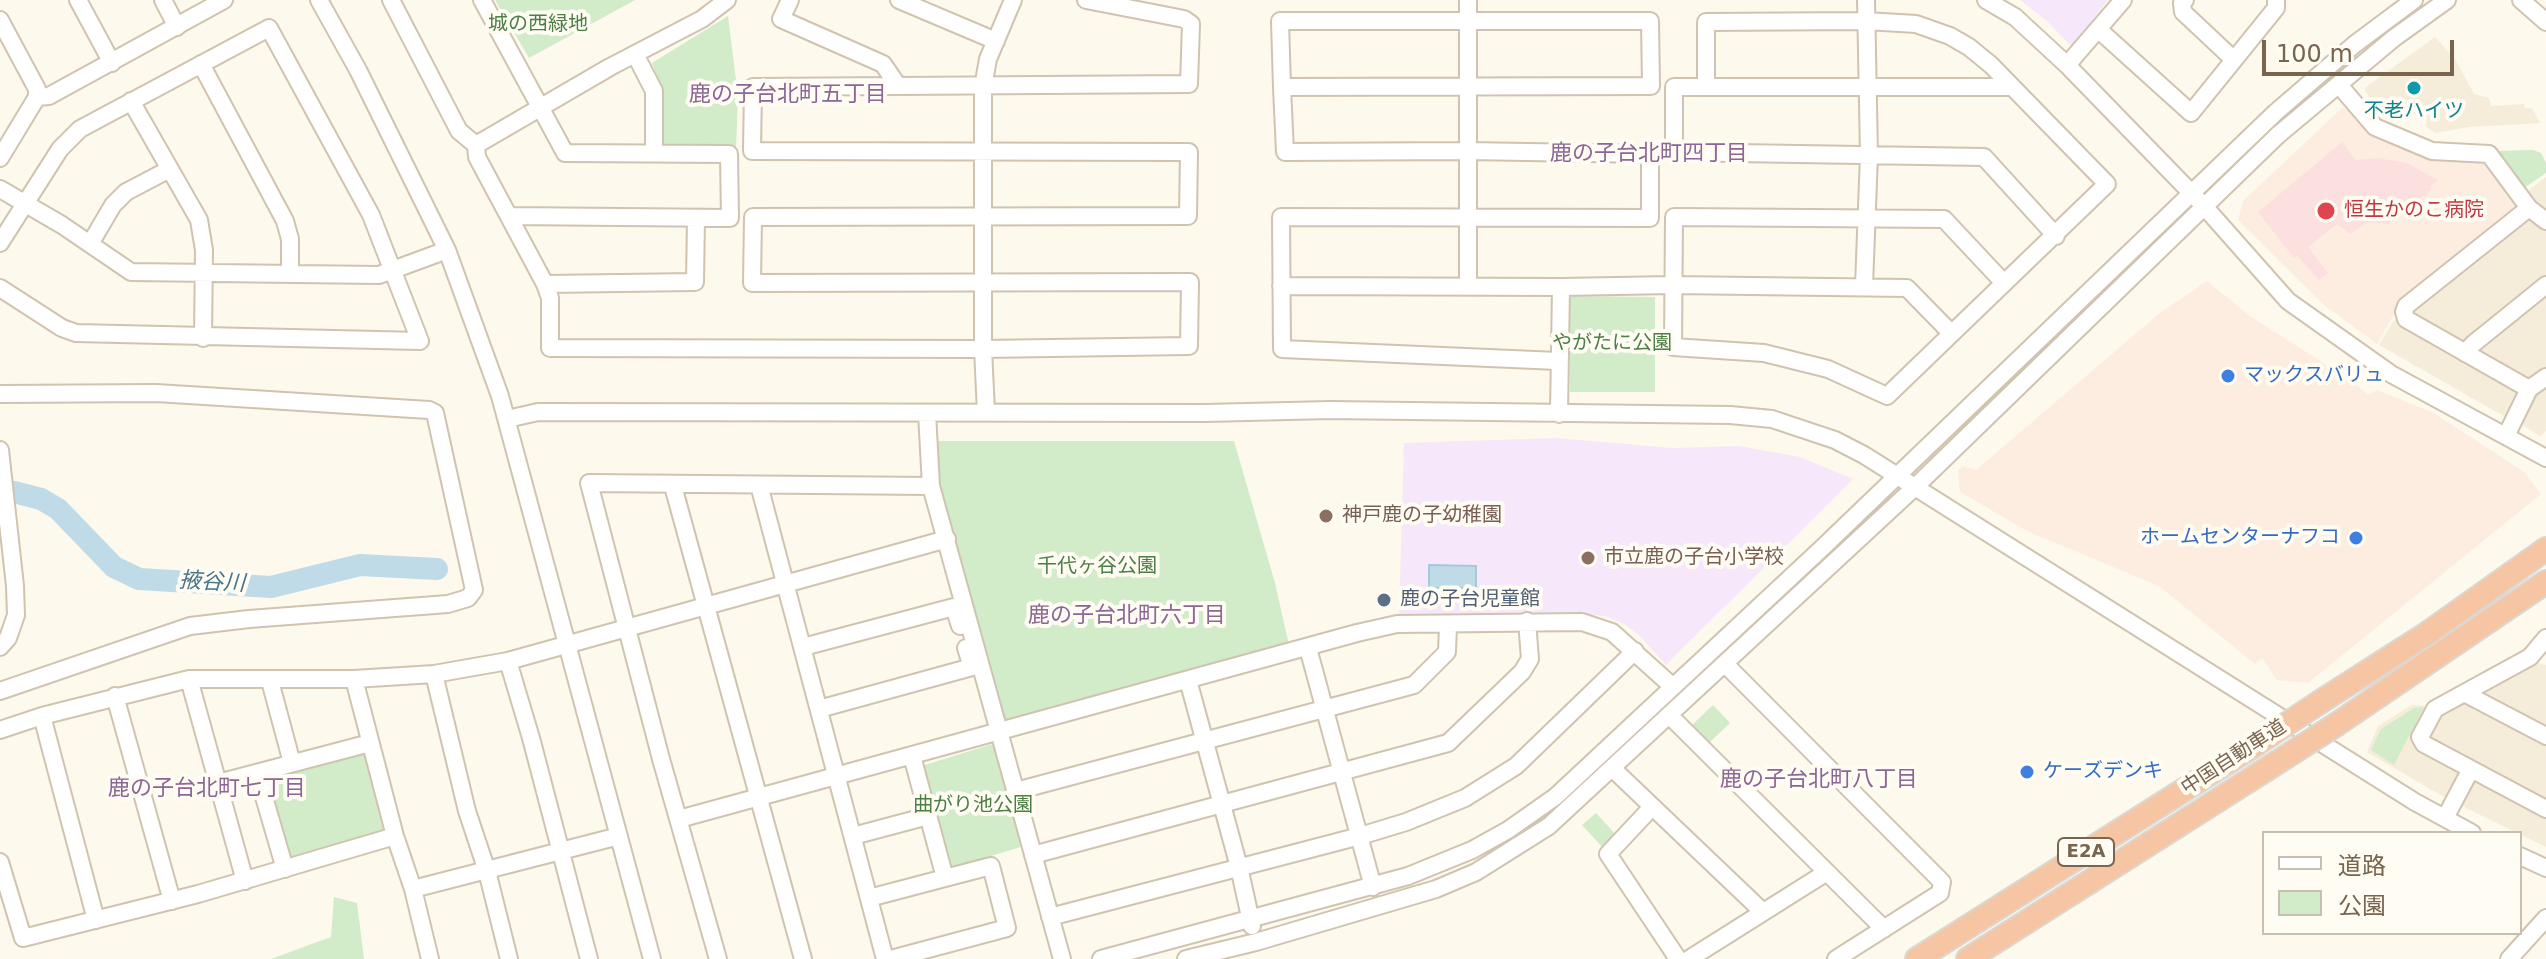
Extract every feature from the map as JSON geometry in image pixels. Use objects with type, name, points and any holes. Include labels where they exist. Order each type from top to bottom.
[{"type":"highway","name":"中国自動車道","points":[[1917,959],[2425,635],[2546,549]]},
{"type":"highway","name":"中国自動車道","points":[[1968,959],[2337,724],[2546,582]]},
{"type":"street","points":[[78,0],[112,63]]},
{"type":"street","points":[[163,0],[177,27]]},
{"type":"street","points":[[37,97],[49,96],[224,0]]},
{"type":"street","points":[[319,0],[358,70],[447,250],[507,419],[652,959]]},
{"type":"street","points":[[391,0],[459,131],[476,145],[477,157],[545,284],[550,298],[550,348],[1189,346],[1190,282],[752,283],[753,217],[1188,216],[1191,180],[1189,152],[752,151],[753,87],[1189,84],[1191,24],[1184,19],[1086,0]]},
{"type":"street","points":[[482,0],[565,153],[729,154],[730,218],[510,216]]},
{"type":"street","points":[[476,145],[539,107],[702,19],[727,0]]},
{"type":"street","points":[[790,0],[781,19],[883,64],[898,86]]},
{"type":"street","points":[[899,0],[996,41]]},
{"type":"street","points":[[986,412],[983,349],[983,87],[988,59],[1013,0]]},
{"type":"street","points":[[1468,0],[1468,286]]},
{"type":"street","points":[[1864,286],[1869,155],[1866,0]]},
{"type":"street","points":[[1986,0],[2015,17],[2067,65],[2197,200],[2288,301],[2391,374],[2546,458]]},
{"type":"street","points":[[2067,65],[2123,0]]},
{"type":"street","points":[[2185,0],[2182,3],[2183,12],[2233,59]]},
{"type":"street","points":[[2099,30],[2191,113],[2276,8],[2276,0]]},
{"type":"street","points":[[1186,959],[1256,942],[1436,889],[1476,872],[1549,826],[1914,488],[2197,200],[2287,102],[2355,44],[2414,0]]},
{"type":"street","points":[[1101,959],[1373,887],[1443,864],[1508,830],[1555,797],[2197,200],[2394,38],[2447,0]]},
{"type":"street","points":[[2521,0],[2546,22]]},
{"type":"street","points":[[1282,87],[1651,86],[1650,21],[1280,21],[1282,87],[1285,152],[1650,154],[1650,218],[1281,217],[1282,349],[1558,361]]},
{"type":"street","points":[[1706,87],[1706,22],[1866,21],[1916,24],[1950,36],[1991,65],[2107,184],[1887,396],[1828,369],[1764,353],[1673,347],[1674,217],[1944,219],[2004,283]]},
{"type":"street","points":[[0,22],[37,89],[37,97],[0,158]]},
{"type":"street","points":[[0,243],[60,149],[80,129],[269,28],[371,215],[420,341],[76,333],[62,328],[0,288]]},
{"type":"street","points":[[635,54],[654,91],[654,153]]},
{"type":"street","points":[[201,64],[285,221],[290,239],[290,274]]},
{"type":"street","points":[[2339,85],[2375,127],[2432,151],[2489,154],[2529,208],[2546,221]]},
{"type":"street","points":[[2011,87],[1674,87],[1674,152],[1984,157],[2056,236]]},
{"type":"street","points":[[131,101],[199,220],[204,236],[203,338]]},
{"type":"street","points":[[90,244],[113,205],[126,192],[170,169]]},
{"type":"street","points":[[0,189],[131,272],[379,275],[447,250]]},
{"type":"street","points":[[2529,208],[2406,306],[2406,319],[2529,389]]},
{"type":"street","points":[[545,284],[695,282],[696,218]]},
{"type":"street","points":[[2465,353],[2546,285]]},
{"type":"street","points":[[1281,286],[1907,288],[1951,333]]},
{"type":"street","points":[[1559,414],[1561,287]]},
{"type":"street","points":[[2506,436],[2529,389],[2546,377]]},
{"type":"street","points":[[0,394],[156,393],[429,410],[435,413],[474,590],[468,598],[448,604],[190,626],[0,691]]},
{"type":"street","points":[[507,419],[538,412],[1205,413],[1330,410],[1730,415],[1772,419],[1845,445],[2402,794],[2468,831]]},
{"type":"street","points":[[927,413],[931,486],[1062,959]]},
{"type":"street","points":[[0,450],[16,615],[8,638],[0,647]]},
{"type":"street","points":[[718,959],[661,759],[589,483],[931,486]]},
{"type":"street","points":[[759,485],[869,898],[888,959],[1007,928],[991,866],[869,898]]},
{"type":"street","points":[[673,486],[803,959]]},
{"type":"street","points":[[0,730],[115,696],[189,679],[354,679],[434,674],[508,661],[947,539]]},
{"type":"street","points":[[803,647],[954,607],[972,667],[819,709]]},
{"type":"street","points":[[1033,855],[1448,743],[1522,672],[1530,659],[1527,621]]},
{"type":"street","points":[[679,819],[1397,624],[1582,622],[1612,632],[1672,686]]},
{"type":"street","points":[[1016,791],[1414,685],[1447,652],[1448,625]]},
{"type":"street","points":[[2546,638],[2540,656],[2435,709],[2420,737],[2424,744],[2546,809]]},
{"type":"street","points":[[1308,648],[1373,887]]},
{"type":"street","points":[[1050,917],[1360,836],[1406,822],[1465,798],[1516,766],[1635,651]]},
{"type":"street","points":[[508,661],[589,959]]},
{"type":"street","points":[[1725,664],[1942,882],[1940,893],[1836,959]]},
{"type":"street","points":[[434,674],[467,811],[487,871],[509,959]]},
{"type":"street","points":[[189,679],[245,881]]},
{"type":"street","points":[[354,679],[430,959]]},
{"type":"street","points":[[1188,680],[1256,942]]},
{"type":"street","points":[[270,681],[292,763]]},
{"type":"street","points":[[2464,693],[2546,736]]},
{"type":"street","points":[[115,696],[172,901]]},
{"type":"street","points":[[1669,715],[1884,929]]},
{"type":"street","points":[[42,716],[96,920]]},
{"type":"street","points":[[218,783],[370,743]]},
{"type":"street","points":[[912,756],[945,878]]},
{"type":"street","points":[[1613,769],[1763,912]]},
{"type":"street","points":[[2445,818],[2471,769]]},
{"type":"street","points":[[257,773],[285,869]]},
{"type":"street","points":[[1652,807],[1608,854],[1678,959]]},
{"type":"street","points":[[853,836],[928,816]]},
{"type":"street","points":[[0,862],[3,881],[23,938],[245,881],[395,836]]},
{"type":"street","points":[[413,889],[619,836]]},
{"type":"street","points":[[2522,857],[2546,868]]},
{"type":"street","points":[[1689,959],[1827,872]]},
{"type":"street","points":[[2509,959],[2546,918]]},
{"type":"shaded area","points":[[2020,0],[2108,0],[2071,46],[2048,22]]},
{"type":"shaded area","points":[[2435,37],[2455,59],[2474,94],[2489,98],[2491,106],[2524,104],[2525,108],[2532,108],[2540,123],[2469,127],[2436,133],[2426,127],[2427,116],[2378,109],[2365,88]]},
{"type":"shaded area","points":[[2342,108],[2349,109],[2372,135],[2430,159],[2482,159],[2516,201],[2516,209],[2402,300],[2377,344],[2324,305],[2238,220],[2243,201]]},
{"type":"shaded area","name":"恒生かのこ病院","points":[[2342,142],[2356,160],[2378,158],[2407,163],[2438,180],[2430,187],[2431,190],[2401,214],[2394,211],[2389,224],[2368,222],[2350,234],[2337,224],[2308,247],[2328,273],[2319,280],[2298,256],[2294,258],[2258,212]]},
{"type":"shaded area","points":[[2546,177],[2546,215],[2526,192]]},
{"type":"shaded area","points":[[2533,217],[2546,227],[2546,278],[2466,343],[2458,344],[2412,318],[2411,309],[2524,219]]},
{"type":"shaded area","points":[[2207,281],[2250,316],[2356,384],[2368,395],[2377,390],[2434,413],[2524,472],[2541,494],[2308,683],[2277,680],[2262,658],[2255,664],[2159,586],[2027,531],[1960,492],[1958,471],[1963,466],[1976,470],[2160,313]]},
{"type":"shaded area","points":[[2546,291],[2546,372],[2525,382],[2478,355],[2476,347]]},
{"type":"shaded area","points":[[2394,320],[2519,389],[2522,398],[2509,419],[2379,345]]},
{"type":"shaded area","points":[[2546,384],[2546,431],[2540,436],[2519,423],[2533,395]]},
{"type":"shaded area","name":"市立鹿の子台小学校","points":[[1555,438],[1672,448],[1739,446],[1800,457],[1853,479],[1666,665],[1639,635],[1605,616],[1565,612],[1399,616],[1404,443]]},
{"type":"shaded area","points":[[2533,662],[2546,665],[2546,731],[2486,699],[2485,688]]},
{"type":"shaded area","points":[[2468,700],[2546,741],[2546,804],[2429,742],[2427,734],[2438,713]]},
{"type":"shaded area","points":[[2412,705],[2429,706],[2411,743],[2459,768],[2462,777],[2449,800],[2367,752],[2378,726]]},
{"type":"shaded area","points":[[2479,778],[2546,813],[2546,847],[2522,835],[2522,831],[2513,831],[2460,805],[2470,781]]},
{"type":"green space","name":"城の西緑地","points":[[495,0],[635,0],[529,58]]},
{"type":"green space","points":[[728,16],[738,96],[736,149],[661,149],[662,90],[652,63]]},
{"type":"green space","points":[[2533,150],[2541,153],[2546,163],[2546,173],[2524,188],[2496,151]]},
{"type":"green space","name":"やがたに公園","points":[[1570,296],[1655,297],[1655,392],[1570,392]]},
{"type":"green space","name":"千代ヶ谷公園","points":[[935,441],[1234,441],[1275,583],[1289,645],[1006,724],[941,489]]},
{"type":"green space","points":[[1713,705],[1730,723],[1709,743],[1692,725]]},
{"type":"green space","points":[[2424,707],[2394,765],[2371,750],[2381,729],[2414,708]]},
{"type":"green space","name":"曲がり池公園","points":[[996,743],[1027,845],[949,869],[918,767]]},
{"type":"green space","points":[[366,749],[389,833],[290,861],[267,777]]},
{"type":"green space","points":[[1596,813],[1617,836],[1603,848],[1582,825]]},
{"type":"green space","points":[[334,897],[357,903],[364,959],[271,959],[331,937]]},
{"type":"water","points":[[1429,565],[1476,566],[1476,588],[1429,588]]},
{"type":"waterway","name":"掖谷川","points":[[14,492],[41,499],[58,509],[114,567],[139,579],[271,587],[360,565],[437,569]]},
{"type":"place","name":"不老ハイツ","points":[[2414,88]]},
{"type":"place","name":"恒生かのこ病院","points":[[2326,211]]},
{"type":"place","name":"マックスバリュ","points":[[2228,376]]},
{"type":"place","name":"神戸鹿の子幼稚園","points":[[1326,516]]},
{"type":"place","name":"ホームセンターナフコ","points":[[2356,538]]},
{"type":"place","name":"市立鹿の子台小学校","points":[[1588,558]]},
{"type":"place","name":"鹿の子台児童館","points":[[1384,600]]},
{"type":"place","name":"ケーズデンキ","points":[[2027,772]]},
{"type":"district","name":"鹿の子台北町五丁目","points":[[788,95]]},
{"type":"district","name":"鹿の子台北町四丁目","points":[[1649,154]]},
{"type":"district","name":"鹿の子台北町六丁目","points":[[1127,616]]},
{"type":"district","name":"鹿の子台北町八丁目","points":[[1819,780]]},
{"type":"district","name":"鹿の子台北町七丁目","points":[[207,789]]}]
